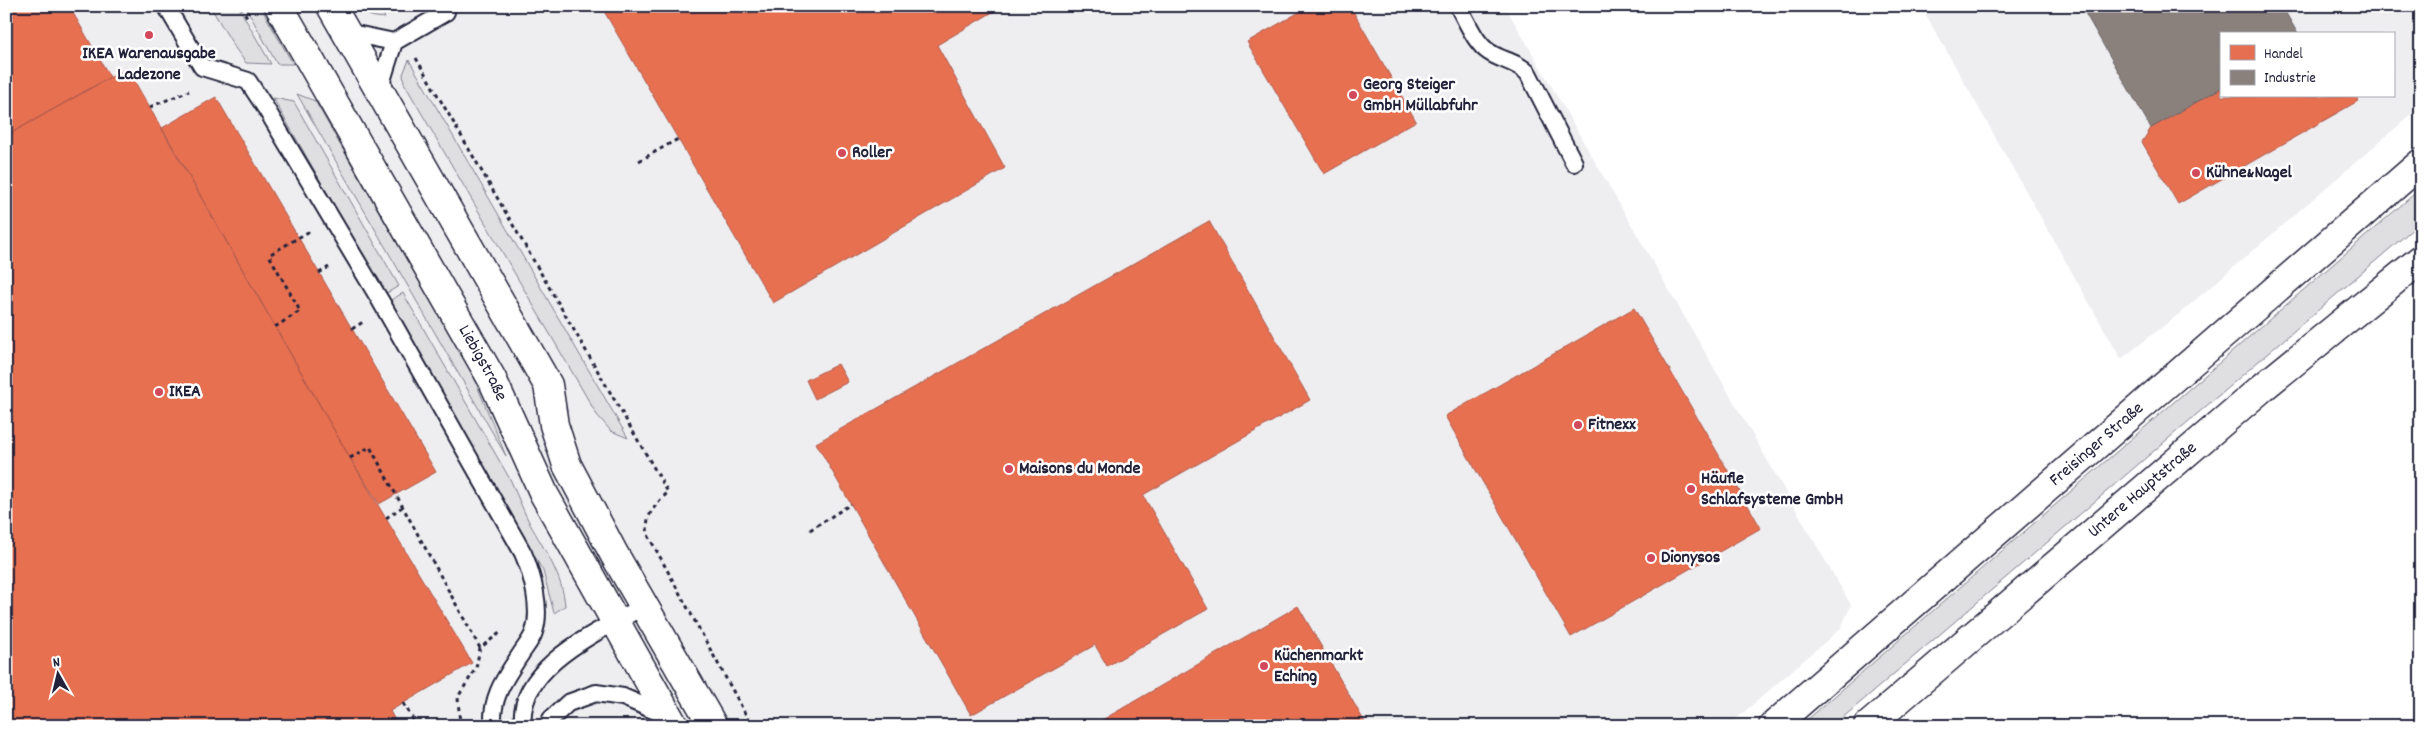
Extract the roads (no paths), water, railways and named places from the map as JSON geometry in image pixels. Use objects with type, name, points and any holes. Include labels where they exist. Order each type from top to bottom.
[{"type":"street","name":"Liebigstraße","points":[[279,6],[492,379],[544,494],[672,721]]},
{"type":"street","points":[[331,6],[548,384],[554,425],[567,465],[644,606],[713,726]]},
{"type":"street","name":"Freisinger Straße","points":[[1773,726],[2421,164]]},
{"type":"street","name":"Untere Hauptstraße","points":[[1868,726],[2262,388],[2421,259]]},
{"type":"lane","points":[[166,6],[202,67],[248,81],[266,107],[380,300],[524,553],[533,579],[536,613],[534,633],[503,681],[492,708],[493,726]]},
{"type":"lane","points":[[1458,6],[1488,52],[1500,59],[1520,64],[1528,73],[1574,163]]},
{"type":"lane","points":[[346,32],[399,39],[446,12]]},
{"type":"lane","points":[[379,90],[399,39]]},
{"type":"lane","points":[[522,726],[521,714],[529,689],[545,667],[615,622],[644,606]]},
{"type":"lane","points":[[549,726],[552,719],[568,703],[596,693],[623,697],[672,721]]},
{"type":"place","name":"IKEA Warenausgabe Ladezone","points":[[149,35]]},
{"type":"place","name":"Georg Steiger GmbH Müllabfuhr","points":[[1353,95]]},
{"type":"place","name":"Roller","points":[[842,153]]},
{"type":"place","name":"Kühne&Nagel","points":[[2196,173]]},
{"type":"place","name":"IKEA","points":[[159,392]]},
{"type":"place","name":"Fitnexx","points":[[1578,425]]},
{"type":"place","name":"Maisons du Monde","points":[[1009,469]]},
{"type":"place","name":"Häufle Schlafsysteme GmbH","points":[[1691,489]]},
{"type":"place","name":"Dionysos","points":[[1651,558]]},
{"type":"place","name":"Küchenmarkt Eching","points":[[1264,666]]}]
